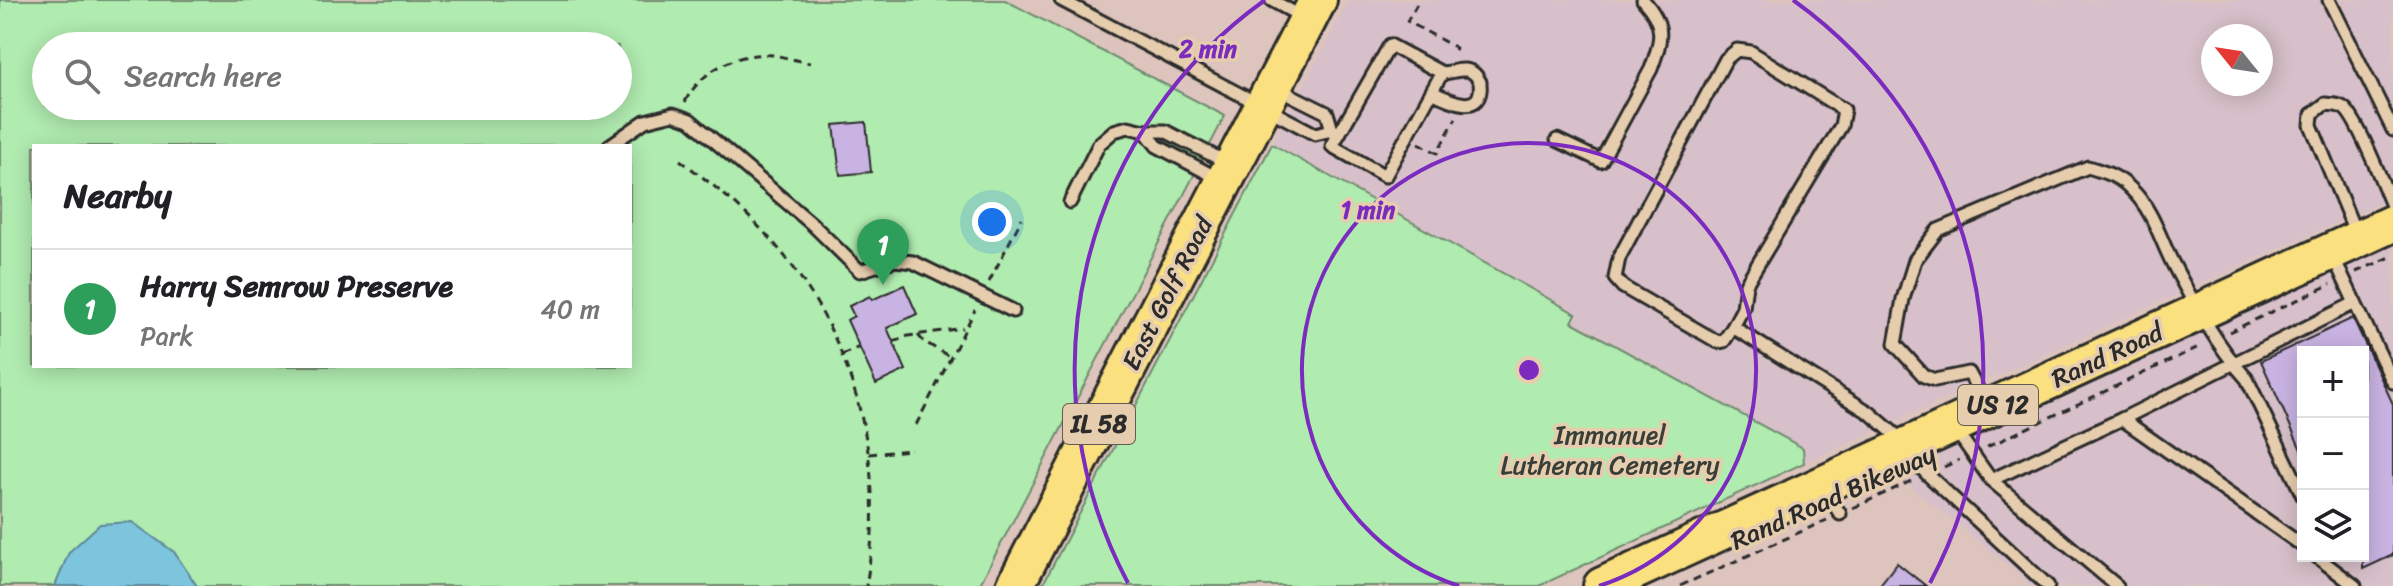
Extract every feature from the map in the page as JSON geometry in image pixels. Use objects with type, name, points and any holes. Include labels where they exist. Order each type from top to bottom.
[{"type":"main road","name":"East Golf Road","points":[[1015,586],[1313,10]]},
{"type":"main road","name":"Rand Road","points":[[1602,586],[1832,499],[1912,456],[1962,440],[1988,409],[2208,325],[2344,256],[2393,223]]},
{"type":"lane","points":[[1061,0],[1268,98],[1327,113],[1336,132]]},
{"type":"lane","points":[[1271,0],[1313,10]]},
{"type":"lane","points":[[1557,140],[1601,161],[1651,69],[1661,38],[1660,25],[1643,0]]},
{"type":"lane","points":[[2329,0],[2393,130]]},
{"type":"lane","points":[[1432,92],[1461,104],[1479,95],[1480,82],[1472,71],[1465,69],[1442,73],[1390,45],[1336,132],[1332,146],[1385,176],[1442,73]]},
{"type":"lane","points":[[1737,50],[1751,52],[1844,110],[1841,126],[1746,284],[1743,308],[1733,327],[1724,341],[1718,342],[1623,287],[1615,278],[1619,258],[1726,59],[1737,50]]},
{"type":"lane","points":[[1268,98],[1315,134],[1336,132]]},
{"type":"lane","points":[[2393,208],[2349,113],[2338,105],[2325,104],[2312,114],[2311,125],[2355,303],[2393,382]]},
{"type":"lane","points":[[612,144],[645,121],[673,114],[690,120],[812,224],[860,271],[895,260],[913,262],[1013,311]]},
{"type":"lane","points":[[1070,202],[1099,144],[1114,131],[1128,127],[1165,131],[1229,174]]},
{"type":"lane","points":[[1145,131],[1157,146],[1229,174]]},
{"type":"lane","points":[[1988,409],[1969,373],[1935,380],[1924,376],[1895,344],[1903,299],[1915,260],[1938,230],[2088,167],[2112,174],[2132,189],[2151,214],[2172,262],[2208,325],[2233,364],[2247,379],[2300,490]]},
{"type":"lane","points":[[1991,480],[2122,419],[2355,303]]},
{"type":"lane","points":[[1733,327],[1870,413],[2048,586]]},
{"type":"lane","points":[[2122,419],[2297,542]]},
{"type":"lane","points":[[1962,440],[1991,480],[2117,586]]},
{"type":"lane","points":[[2324,562],[2355,586]]},
{"type":"path","points":[[678,116],[696,83],[722,65],[743,57],[770,55],[810,63]]},
{"type":"path","points":[[680,160],[761,228],[819,306],[842,355],[854,387],[869,454],[872,545],[866,586]]},
{"type":"path","points":[[916,425],[1022,218]]},
{"type":"path","name":"Rand Road Bikeway","points":[[1680,586],[1912,456],[1962,440],[2208,325],[2344,256],[2393,256]]},
{"type":"path","points":[[893,342],[908,336],[966,328]]},
{"type":"path","points":[[918,335],[950,357]]},
{"type":"path","points":[[842,355],[859,347]]},
{"type":"path","points":[[869,454],[911,450]]},
{"type":"shaded area","points":[[1349,0],[2393,0],[2393,197],[1804,463],[1802,448],[1572,322],[1575,314],[1272,144]]},
{"type":"shaded area","points":[[2393,233],[2393,586],[2027,586],[2025,579],[1889,469]]},
{"type":"green space","points":[[0,0],[1005,0],[1225,116],[979,586],[0,586]]},
{"type":"green space","name":"Immanuel Lutheran Cemetery","points":[[1272,144],[1576,314],[1572,322],[1803,448],[1804,463],[1539,586],[1042,586]]},
{"type":"water","points":[[132,522],[174,552],[197,586],[55,586],[69,552],[100,524]]},
{"type":"building","points":[[866,122],[871,172],[840,175],[834,125]]},
{"type":"building","points":[[904,285],[917,314],[887,328],[906,370],[876,384],[847,320],[854,316],[849,306],[870,296],[872,300]]},
{"type":"building","points":[[2353,318],[2366,346],[2297,346],[2297,441],[2261,361]]},
{"type":"building","points":[[2369,352],[2393,404],[2393,555],[2363,569],[2363,562],[2369,562]]},
{"type":"building","points":[[1897,563],[1926,586],[1879,586]]},
{"type":"place","name":"Harry Semrow Preserve","points":[[883,285]]}]
